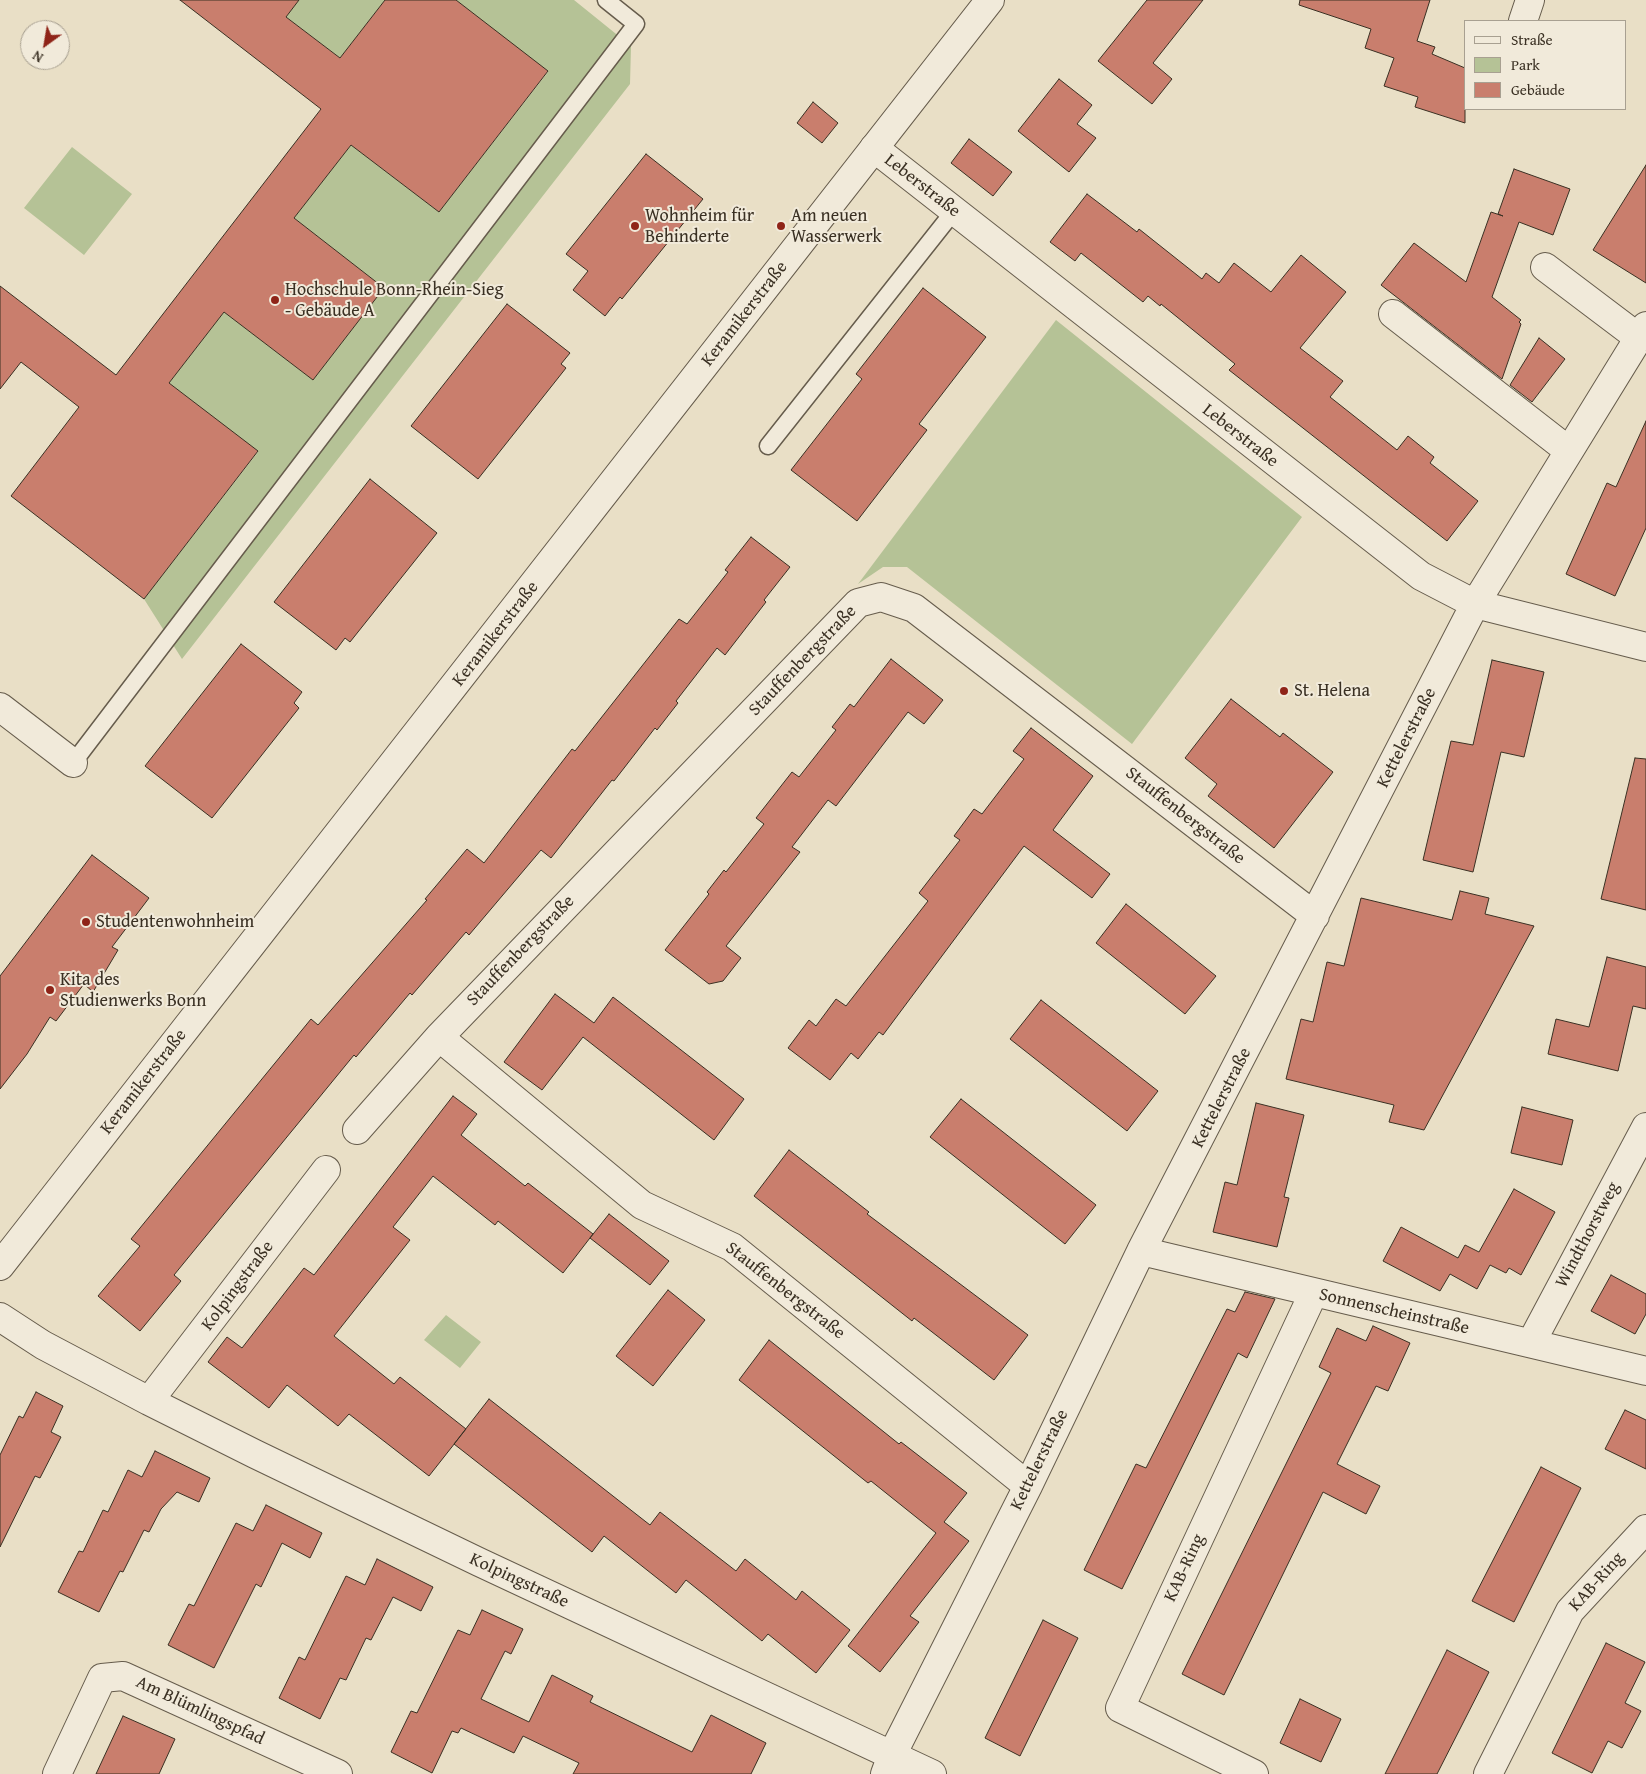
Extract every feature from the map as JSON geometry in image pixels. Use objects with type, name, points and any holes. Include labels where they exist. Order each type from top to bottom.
[{"type":"street","name":"Keramikerstraße","points":[[0,1266],[990,0]]},
{"type":"street","points":[[1523,20],[1530,0]]},
{"type":"street","name":"Leberstraße","points":[[874,148],[1421,576],[1475,604],[1646,647]]},
{"type":"street","name":"Kettelerstraße","points":[[889,1764],[1028,1486],[1141,1251],[1475,604],[1642,332],[1545,267]]},
{"type":"street","points":[[1393,314],[1569,451]]},
{"type":"street","name":"Stauffenbergstraße","points":[[357,1130],[439,1037],[858,603],[881,597],[914,608],[1315,916]]},
{"type":"street","points":[[0,707],[73,763]]},
{"type":"street","name":"Stauffenbergstraße","points":[[439,1037],[642,1205],[732,1247],[1028,1486]]},
{"type":"street","name":"Windthorstweg","points":[[1530,1343],[1646,1127]]},
{"type":"street","name":"Kolpingstraße","points":[[150,1401],[326,1170]]},
{"type":"street","name":"Sonnenscheinstraße","points":[[1141,1251],[1314,1294],[1646,1371]]},
{"type":"street","name":"KAB-Ring","points":[[1254,1774],[1120,1708],[1314,1294]]},
{"type":"street","name":"Kolpingstraße","points":[[0,1317],[44,1345],[150,1401],[889,1764],[932,1774]]},
{"type":"street","name":"KAB-Ring","points":[[1488,1774],[1570,1611],[1646,1529]]},
{"type":"street","name":"Am Blümlingspfad","points":[[57,1774],[102,1678],[123,1676],[338,1774]]},
{"type":"lane","points":[[73,763],[636,24],[606,0]]},
{"type":"lane","points":[[768,446],[954,211]]},
{"type":"green space","points":[[299,0],[385,0],[340,58],[286,17]]},
{"type":"green space","points":[[456,0],[574,0],[631,46],[630,84],[182,659],[144,599],[258,452],[169,383],[224,312],[313,380],[384,288],[294,218],[351,145],[439,212],[548,72]]},
{"type":"green space","points":[[72,147],[132,194],[84,255],[24,208]]},
{"type":"green space","points":[[1056,320],[1302,517],[1132,744],[907,567],[883,567],[858,584]]},
{"type":"green space","points":[[446,1315],[481,1342],[460,1368],[424,1340]]},
{"type":"building","name":"Hochschule Bonn-Rhein-Sieg - Gebäude A","points":[[180,0],[299,0],[286,17],[340,58],[385,0],[456,0],[548,71],[439,212],[351,145],[294,218],[384,288],[313,380],[224,312],[169,383],[258,451],[144,599],[11,496],[79,407],[21,362],[0,389],[0,286],[116,375],[321,109]]},
{"type":"building","points":[[1147,0],[1203,0],[1153,63],[1172,79],[1152,104],[1098,61]]},
{"type":"building","points":[[1300,0],[1430,0],[1417,41],[1435,47],[1432,54],[1464,68],[1465,123],[1415,107],[1418,97],[1384,86],[1394,58],[1365,48],[1371,29],[1299,5]]},
{"type":"building","points":[[1059,79],[1092,105],[1077,124],[1096,138],[1069,172],[1018,131]]},
{"type":"building","points":[[813,102],[838,123],[822,143],[797,123]]},
{"type":"building","points":[[969,139],[1012,172],[993,196],[951,163]]},
{"type":"building","name":"Wohnheim für Behinderte","points":[[646,154],[703,199],[622,299],[620,297],[605,316],[573,290],[588,271],[566,254]]},
{"type":"building","points":[[1646,165],[1646,283],[1593,250]]},
{"type":"building","points":[[1514,169],[1570,189],[1553,235],[1519,222],[1492,297],[1521,320],[1502,379],[1381,285],[1414,243],[1466,282],[1491,212],[1503,216],[1498,214]]},
{"type":"building","points":[[1087,194],[1137,232],[1139,229],[1202,279],[1206,273],[1219,283],[1234,263],[1271,292],[1301,255],[1346,292],[1300,348],[1343,381],[1330,397],[1397,450],[1408,436],[1434,457],[1430,463],[1478,501],[1447,541],[1229,370],[1235,364],[1161,304],[1160,306],[1148,296],[1143,302],[1081,253],[1075,261],[1050,242]]},
{"type":"building","points":[[923,288],[986,337],[919,424],[927,430],[857,521],[791,470],[862,379],[856,374]]},
{"type":"building","points":[[507,304],[570,353],[561,364],[566,368],[478,479],[411,426]]},
{"type":"building","points":[[1539,338],[1565,359],[1532,402],[1510,385]]},
{"type":"building","points":[[1646,421],[1646,528],[1615,596],[1566,574],[1607,483],[1616,487]]},
{"type":"building","points":[[370,479],[437,533],[350,642],[345,638],[336,650],[274,602]]},
{"type":"building","points":[[751,537],[790,567],[764,600],[766,602],[725,655],[717,648],[676,701],[678,703],[657,730],[655,728],[551,858],[541,850],[469,935],[466,932],[412,995],[410,993],[356,1057],[354,1055],[174,1275],[181,1281],[140,1331],[98,1296],[140,1246],[131,1239],[311,1019],[318,1025],[427,900],[425,899],[467,849],[484,863],[572,749],[575,751],[679,619],[687,624],[728,572],[725,570]]},
{"type":"building","points":[[241,644],[302,692],[294,703],[299,708],[212,818],[145,766]]},
{"type":"building","points":[[891,659],[943,700],[924,724],[908,712],[836,806],[828,800],[792,847],[800,852],[726,946],[741,958],[723,981],[709,984],[665,950],[709,894],[707,892],[724,870],[726,872],[764,824],[756,818],[792,772],[799,777],[836,730],[832,727],[850,704],[854,707]]},
{"type":"building","points":[[1492,660],[1544,672],[1524,757],[1501,752],[1473,872],[1423,860],[1451,741],[1473,745]]},
{"type":"building","points":[[1231,699],[1280,737],[1283,733],[1333,772],[1274,848],[1208,796],[1217,784],[1185,758]]},
{"type":"building","points":[[1031,728],[1093,776],[1053,830],[1110,874],[1092,898],[1024,846],[883,1035],[879,1032],[858,1059],[851,1053],[830,1080],[788,1048],[809,1020],[816,1026],[836,999],[846,1006],[928,901],[919,893],[960,840],[954,836],[974,809],[982,814],[1024,759],[1013,751]]},
{"type":"building","points":[[1635,758],[1646,759],[1646,910],[1601,899]]},
{"type":"building","name":"Studentenwohnheim","points":[[92,855],[149,898],[112,947],[118,950],[93,992],[84,984],[56,1021],[50,1017],[27,1054],[0,1089],[0,976]]},
{"type":"building","points":[[1460,891],[1489,898],[1485,914],[1534,926],[1424,1130],[1389,1122],[1394,1105],[1286,1079],[1301,1019],[1313,1022],[1327,962],[1344,966],[1361,898],[1452,920]]},
{"type":"building","points":[[1126,904],[1216,976],[1185,1014],[1096,943]]},
{"type":"building","points":[[1607,957],[1646,967],[1646,1009],[1633,1006],[1618,1071],[1548,1054],[1556,1019],[1589,1027]]},
{"type":"building","points":[[555,994],[594,1023],[613,997],[744,1099],[714,1140],[583,1037],[542,1090],[504,1062]]},
{"type":"building","points":[[1041,1000],[1158,1091],[1127,1131],[1010,1039]]},
{"type":"building","points":[[453,1096],[477,1114],[461,1135],[525,1186],[528,1183],[593,1234],[563,1273],[498,1221],[495,1225],[433,1176],[393,1227],[410,1240],[334,1336],[394,1384],[400,1377],[466,1429],[429,1476],[349,1414],[338,1426],[287,1385],[269,1408],[208,1362],[227,1337],[242,1348],[304,1268],[314,1275]]},
{"type":"building","points":[[961,1099],[1096,1205],[1065,1244],[930,1137]]},
{"type":"building","points":[[1256,1103],[1304,1115],[1284,1197],[1289,1198],[1277,1247],[1213,1232],[1225,1182],[1237,1185]]},
{"type":"building","points":[[1522,1107],[1573,1120],[1562,1165],[1511,1153]]},
{"type":"building","points":[[789,1150],[869,1212],[867,1214],[1028,1335],[994,1380],[914,1318],[912,1321],[754,1196]]},
{"type":"building","points":[[1514,1189],[1555,1212],[1521,1275],[1509,1268],[1506,1273],[1490,1265],[1477,1289],[1450,1274],[1440,1291],[1383,1261],[1401,1227],[1458,1258],[1465,1245],[1479,1252]]},
{"type":"building","points":[[609,1214],[669,1261],[650,1285],[590,1238]]},
{"type":"building","points":[[1611,1275],[1646,1294],[1646,1314],[1635,1334],[1591,1311]]},
{"type":"building","points":[[668,1290],[705,1320],[653,1386],[616,1356]]},
{"type":"building","points":[[1245,1292],[1275,1299],[1247,1358],[1238,1353],[1122,1589],[1084,1570],[1136,1464],[1146,1468],[1227,1309],[1235,1312]]},
{"type":"building","points":[[1373,1326],[1410,1343],[1388,1391],[1376,1386],[1337,1464],[1380,1486],[1366,1514],[1323,1492],[1224,1695],[1182,1674],[1331,1373],[1319,1367],[1337,1328],[1366,1341]]},
{"type":"building","points":[[769,1340],[899,1444],[901,1442],[967,1493],[944,1522],[969,1541],[910,1616],[919,1622],[880,1672],[848,1646],[936,1533],[871,1481],[868,1483],[739,1380]]},
{"type":"building","points":[[36,1392],[63,1406],[51,1432],[61,1437],[40,1478],[35,1476],[0,1547],[0,1455],[19,1416],[23,1418]]},
{"type":"building","points":[[489,1399],[650,1525],[660,1512],[736,1571],[745,1559],[796,1600],[802,1591],[850,1630],[816,1673],[768,1634],[762,1641],[686,1580],[676,1593],[604,1536],[592,1552],[454,1444]]},
{"type":"building","points":[[1625,1410],[1646,1420],[1646,1469],[1605,1449]]},
{"type":"building","points":[[155,1451],[210,1478],[199,1502],[177,1492],[161,1509],[149,1532],[144,1530],[123,1572],[120,1571],[99,1612],[58,1592],[79,1551],[83,1552],[103,1510],[108,1512],[128,1470],[142,1477]]},
{"type":"building","points":[[1541,1467],[1581,1488],[1514,1622],[1472,1601]]},
{"type":"building","points":[[266,1505],[322,1533],[310,1558],[282,1543],[261,1587],[256,1584],[214,1668],[168,1645],[189,1604],[194,1606],[236,1523],[253,1531]]},
{"type":"building","points":[[377,1559],[433,1587],[421,1611],[393,1597],[371,1640],[366,1638],[346,1680],[340,1678],[320,1719],[279,1698],[299,1657],[305,1660],[346,1576],[365,1585]]},
{"type":"building","points":[[482,1610],[523,1629],[511,1654],[505,1651],[481,1699],[529,1722],[552,1675],[593,1696],[590,1702],[692,1752],[711,1715],[766,1743],[751,1774],[573,1774],[579,1763],[523,1736],[514,1753],[461,1728],[458,1733],[452,1731],[432,1773],[391,1752],[411,1711],[417,1713],[458,1630],[470,1635]]},
{"type":"building","points":[[1043,1620],[1078,1638],[1020,1756],[985,1738]]},
{"type":"building","points":[[1606,1643],[1645,1662],[1625,1703],[1641,1711],[1622,1748],[1608,1741],[1592,1773],[1552,1753]]},
{"type":"building","points":[[1447,1650],[1489,1672],[1437,1774],[1385,1774]]},
{"type":"building","points":[[1300,1699],[1341,1719],[1321,1762],[1280,1743]]},
{"type":"building","points":[[123,1716],[175,1739],[159,1774],[96,1774]]},
{"type":"place","name":"Wohnheim für Behinderte","points":[[635,226]]},
{"type":"place","name":"Am neuen Wasserwerk","points":[[781,226]]},
{"type":"place","name":"Hochschule Bonn-Rhein-Sieg - Gebäude A","points":[[275,300]]},
{"type":"place","name":"St. Helena","points":[[1284,691]]},
{"type":"place","name":"Studentenwohnheim","points":[[86,922]]},
{"type":"place","name":"Kita des Studienwerks Bonn","points":[[50,990]]}]
